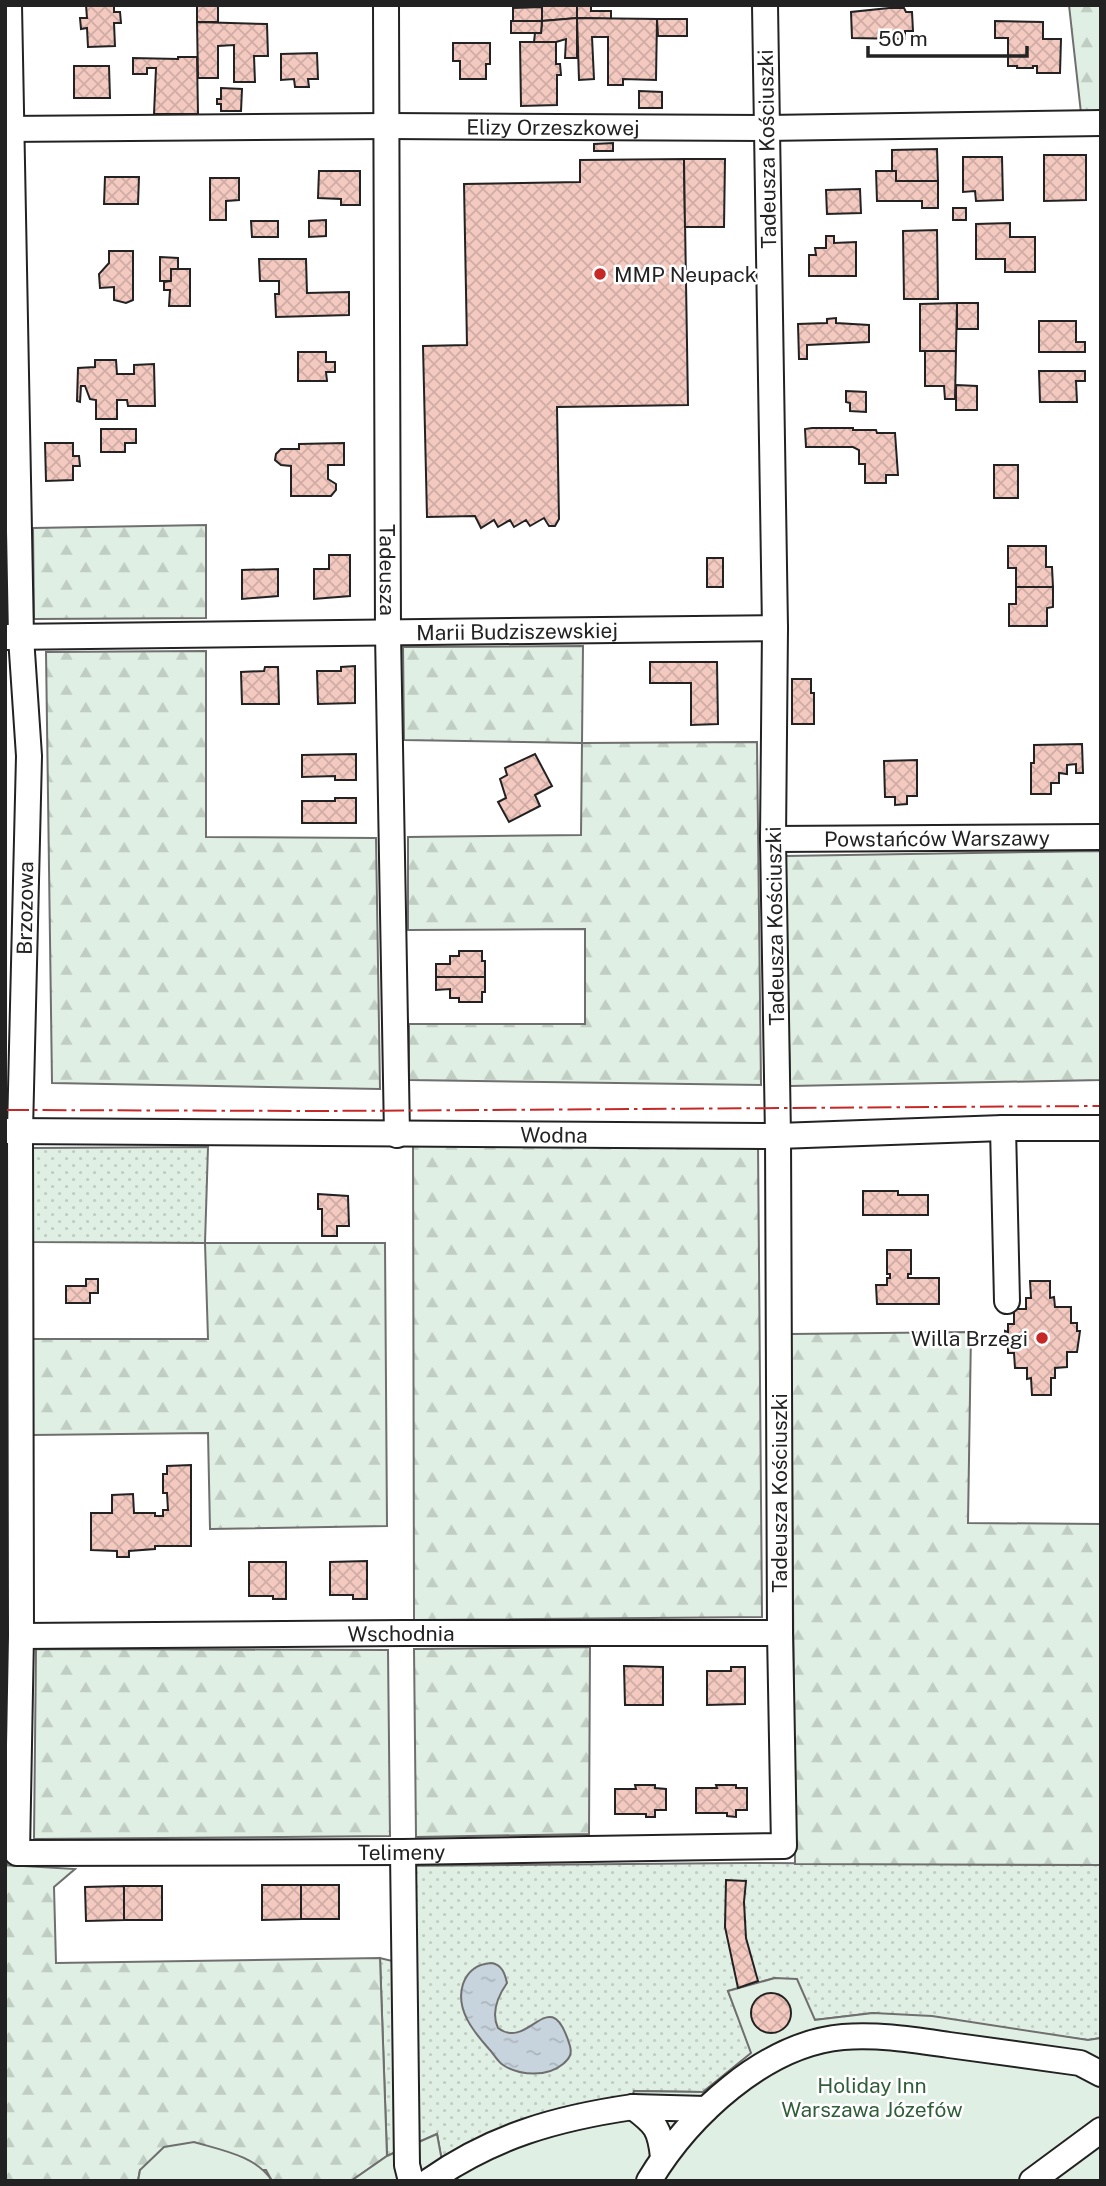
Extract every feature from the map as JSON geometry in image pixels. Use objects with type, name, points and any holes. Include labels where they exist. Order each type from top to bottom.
[{"type":"street","name":"Brzozowa","points":[[9,5],[13,637],[29,755],[13,1131],[21,1636],[17,1853]]},
{"type":"street","name":"Tadeusza","points":[[386,5],[388,634],[397,1135]]},
{"type":"street","name":"Tadeusza Kościuszki","points":[[765,5],[775,628],[773,839],[784,1846]]},
{"type":"street","name":"Elizy Orzeszkowej","points":[[8,129],[388,126],[766,128],[1101,123]]},
{"type":"street","name":"Marii Budziszewskiej","points":[[13,637],[775,628]]},
{"type":"street","name":"Powstańców Warszawy","points":[[773,839],[1101,837]]},
{"type":"street","name":"Wodna","points":[[13,1131],[778,1136],[1003,1128],[1101,1128]]},
{"type":"street","points":[[1003,1128],[1007,1301]]},
{"type":"street","name":"Wschodnia","points":[[21,1636],[780,1633]]},
{"type":"street","name":"Telimeny","points":[[17,1853],[403,1852],[784,1846]]},
{"type":"street","points":[[403,1852],[407,2165],[411,2181]]},
{"type":"street","points":[[649,2181],[663,2157],[706,2109],[752,2073],[786,2053],[816,2042],[843,2037],[890,2036],[1080,2063],[1101,2074]]},
{"type":"street","points":[[429,2181],[446,2168],[511,2136],[580,2115],[633,2107],[706,2109]]},
{"type":"street","points":[[633,2107],[653,2122],[660,2134],[663,2157]]},
{"type":"street","points":[[1032,2181],[1101,2130]]},
{"type":"green space","points":[[1069,5],[1101,5],[1101,113],[1081,113]]},
{"type":"green space","points":[[206,525],[206,618],[34,619],[33,528]]},
{"type":"green space","points":[[583,646],[582,743],[404,740],[403,647]]},
{"type":"green space","points":[[206,651],[206,837],[376,838],[380,1089],[52,1083],[46,652]]},
{"type":"green space","points":[[757,742],[761,1085],[409,1080],[409,1024],[585,1024],[585,929],[408,930],[408,837],[581,835],[582,743]]},
{"type":"green space","points":[[1101,851],[1101,1080],[790,1086],[785,856]]},
{"type":"green space","points":[[758,1144],[762,1617],[414,1620],[413,1145]]},
{"type":"green space","points":[[208,1147],[205,1243],[33,1242],[33,1148]]},
{"type":"green space","points":[[5,1149],[7,1865],[75,1869],[54,1887],[56,1963],[380,1958],[387,2156],[351,2181],[272,2181],[266,2170],[140,2170],[138,2181],[5,2181]]},
{"type":"green space","points":[[205,1243],[385,1243],[387,1526],[210,1529],[208,1433],[33,1435],[33,1339],[208,1339]]},
{"type":"green space","points":[[971,1332],[968,1523],[1101,1524],[1101,1865],[795,1864],[791,1334]]},
{"type":"green space","points":[[590,1647],[589,1834],[416,1837],[414,1649]]},
{"type":"green space","points":[[36,1649],[388,1650],[390,1836],[34,1839]]},
{"type":"green space","points":[[747,1863],[1101,1865],[1101,2038],[1088,2040],[873,2013],[814,2020],[775,1978],[728,1991],[752,2053],[703,2092],[634,2091],[632,2099],[442,2162],[437,2134],[387,2156],[380,1958],[392,1961],[391,1866]]},
{"type":"green space","name":"Holiday Inn Warszawa Józefów","points":[[775,1978],[797,1979],[815,2020],[873,2013],[932,2016],[1088,2040],[1101,2038],[1101,2181],[351,2181],[387,2156],[437,2134],[442,2161],[632,2099],[634,2091],[703,2092],[751,2053],[728,1991]]},
{"type":"green space","points":[[194,2142],[248,2160],[265,2172],[272,2181],[138,2181],[140,2170],[164,2147]]},
{"type":"water","points":[[491,1963],[500,1967],[507,1983],[496,2005],[498,2028],[509,2033],[520,2032],[547,2017],[555,2018],[562,2027],[571,2051],[563,2064],[550,2071],[534,2074],[510,2069],[499,2062],[472,2027],[461,2002],[463,1984],[474,1969]]},
{"type":"building","points":[[86,5],[114,5],[114,12],[120,12],[121,23],[114,23],[115,46],[88,47],[87,28],[81,29],[80,18],[87,18]]},
{"type":"building","points":[[197,5],[218,5],[218,22],[197,22]]},
{"type":"building","points":[[542,5],[577,5],[577,18],[542,21]]},
{"type":"building","points":[[577,5],[591,5],[591,11],[611,11],[611,19],[577,18]]},
{"type":"building","points":[[542,7],[542,21],[513,21],[513,8]]},
{"type":"building","points":[[904,8],[906,12],[912,12],[913,31],[905,31],[905,39],[852,38],[851,12]]},
{"type":"building","points":[[577,18],[577,58],[565,58],[566,39],[534,42],[535,33],[541,33],[542,21]]},
{"type":"building","points":[[577,18],[657,19],[656,80],[623,79],[623,85],[608,85],[608,37],[592,37],[594,79],[579,80]]},
{"type":"building","points":[[657,19],[687,19],[687,36],[658,36]]},
{"type":"building","points":[[511,21],[542,21],[541,33],[511,33]]},
{"type":"building","points":[[995,21],[1043,22],[1043,39],[1061,39],[1060,73],[1037,73],[1037,66],[1008,66],[1008,38],[995,38]]},
{"type":"building","points":[[197,22],[267,24],[268,56],[254,56],[255,82],[234,82],[234,45],[218,46],[218,78],[198,78]]},
{"type":"building","points":[[520,42],[556,42],[556,64],[560,64],[561,75],[557,75],[557,105],[521,106]]},
{"type":"building","points":[[453,43],[490,43],[490,64],[486,64],[486,79],[460,79],[460,61],[453,61]]},
{"type":"building","points":[[317,53],[318,79],[308,79],[309,87],[295,87],[294,79],[281,80],[281,54]]},
{"type":"building","points":[[197,57],[198,114],[154,114],[156,68],[147,68],[147,74],[133,74],[133,58]]},
{"type":"building","points":[[74,66],[109,66],[110,98],[74,98]]},
{"type":"building","points":[[221,88],[242,89],[241,111],[221,111],[221,104],[217,104],[217,99],[221,99]]},
{"type":"building","points":[[639,91],[662,92],[662,108],[639,108]]},
{"type":"building","points":[[613,143],[613,151],[594,151],[594,144]]},
{"type":"building","points":[[937,149],[938,181],[896,181],[896,171],[892,171],[892,150]]},
{"type":"building","points":[[1044,155],[1086,155],[1086,200],[1044,201]]},
{"type":"building","points":[[963,157],[1002,157],[1003,200],[976,201],[975,191],[963,192]]},
{"type":"building","points":[[684,159],[688,405],[557,407],[559,519],[555,526],[549,526],[544,518],[530,526],[526,520],[514,527],[510,520],[498,527],[494,520],[481,528],[475,516],[427,517],[423,346],[467,345],[464,184],[580,182],[580,160]]},
{"type":"building","points":[[684,159],[725,159],[724,227],[685,227]]},
{"type":"building","points":[[319,171],[360,171],[360,205],[341,205],[341,199],[318,198]]},
{"type":"building","points":[[876,171],[896,171],[896,181],[938,181],[938,208],[922,208],[922,201],[877,201]]},
{"type":"building","points":[[105,177],[139,177],[138,204],[104,204]]},
{"type":"building","points":[[210,178],[239,178],[239,200],[226,201],[226,220],[210,220]]},
{"type":"building","points":[[860,189],[861,213],[827,214],[826,190]]},
{"type":"building","points":[[953,208],[966,208],[966,220],[953,220]]},
{"type":"building","points":[[326,220],[326,236],[309,237],[309,221]]},
{"type":"building","points":[[251,221],[278,221],[278,237],[252,237]]},
{"type":"building","points":[[1010,223],[1010,237],[1035,237],[1035,272],[1005,272],[1005,259],[976,259],[976,224]]},
{"type":"building","points":[[937,230],[938,299],[904,299],[903,231]]},
{"type":"building","points":[[826,236],[834,236],[834,243],[856,242],[856,276],[809,276],[809,255],[816,255],[815,248],[826,248]]},
{"type":"building","points":[[109,251],[133,251],[133,300],[126,303],[114,300],[114,287],[100,288],[99,274],[109,263]]},
{"type":"building","points":[[160,257],[178,258],[178,269],[171,269],[171,281],[160,281]]},
{"type":"building","points":[[259,259],[306,259],[307,293],[349,292],[349,315],[276,317],[275,294],[279,294],[279,281],[260,281]]},
{"type":"building","points":[[171,269],[190,269],[190,306],[169,306],[170,290],[164,290],[164,282],[171,281]]},
{"type":"building","points":[[957,303],[978,303],[978,329],[957,329]]},
{"type":"building","points":[[957,303],[956,351],[920,351],[920,304]]},
{"type":"building","points":[[836,318],[836,323],[869,325],[869,342],[807,345],[807,359],[799,359],[798,324],[827,323],[827,319]]},
{"type":"building","points":[[1039,321],[1076,321],[1076,342],[1085,342],[1085,352],[1039,352]]},
{"type":"building","points":[[925,351],[956,351],[955,399],[945,399],[944,386],[925,386]]},
{"type":"building","points":[[298,352],[326,352],[326,362],[335,362],[335,372],[326,372],[327,381],[298,381]]},
{"type":"building","points":[[95,360],[116,360],[117,374],[134,374],[134,365],[154,364],[155,406],[128,406],[127,400],[117,400],[117,419],[96,419],[96,400],[90,399],[85,386],[81,386],[80,402],[77,401],[78,368],[95,367]]},
{"type":"building","points":[[1039,371],[1085,371],[1085,381],[1076,381],[1077,402],[1040,402]]},
{"type":"building","points":[[956,385],[977,386],[977,410],[956,410]]},
{"type":"building","points":[[846,391],[866,392],[866,412],[850,411],[850,403],[846,402]]},
{"type":"building","points":[[853,428],[876,430],[877,433],[895,433],[898,475],[886,475],[886,483],[865,483],[865,464],[859,464],[859,450],[853,447],[806,447],[805,429]]},
{"type":"building","points":[[101,429],[136,429],[136,443],[125,443],[125,452],[101,452]]},
{"type":"building","points":[[45,443],[73,443],[73,456],[79,456],[80,466],[73,466],[73,480],[46,481]]},
{"type":"building","points":[[344,443],[344,465],[328,465],[328,479],[336,484],[336,490],[331,496],[291,496],[291,466],[281,465],[275,460],[281,449],[299,449],[299,444]]},
{"type":"building","points":[[994,465],[1018,465],[1018,498],[994,498]]},
{"type":"building","points":[[1008,546],[1046,546],[1046,567],[1052,567],[1053,587],[1016,587],[1016,568],[1008,568]]},
{"type":"building","points":[[329,555],[350,555],[350,596],[314,599],[314,569],[329,569]]},
{"type":"building","points":[[707,558],[723,558],[723,587],[707,587]]},
{"type":"building","points":[[278,569],[278,596],[242,599],[242,570]]},
{"type":"building","points":[[1016,587],[1053,587],[1053,607],[1047,608],[1047,626],[1009,626],[1009,604],[1016,604]]},
{"type":"building","points":[[650,662],[717,662],[718,724],[691,725],[691,683],[650,683]]},
{"type":"building","points":[[355,666],[355,703],[318,704],[317,671],[341,671],[341,667]]},
{"type":"building","points":[[265,667],[278,667],[279,704],[242,704],[241,672],[264,671]]},
{"type":"building","points":[[792,679],[811,679],[814,724],[792,724]]},
{"type":"building","points":[[1082,744],[1083,773],[1076,773],[1076,764],[1067,765],[1067,774],[1059,773],[1059,783],[1051,783],[1051,794],[1031,794],[1034,745]]},
{"type":"building","points":[[356,754],[356,780],[335,780],[335,776],[302,777],[302,755]]},
{"type":"building","points":[[535,754],[552,786],[535,795],[540,806],[509,822],[498,802],[506,798],[500,779],[507,775],[505,768]]},
{"type":"building","points":[[917,760],[917,796],[907,796],[907,804],[895,805],[895,797],[885,797],[884,761]]},
{"type":"building","points":[[335,798],[356,798],[356,823],[302,823],[302,801],[335,801]]},
{"type":"building","points":[[459,951],[482,951],[485,977],[436,977],[436,964],[450,964],[450,956],[459,956]]},
{"type":"building","points":[[436,977],[485,977],[482,1002],[459,1002],[459,998],[450,998],[450,989],[436,990]]},
{"type":"building","points":[[863,1191],[898,1191],[898,1195],[928,1195],[928,1215],[863,1215]]},
{"type":"building","points":[[318,1194],[348,1196],[349,1226],[337,1226],[337,1236],[322,1236],[322,1209],[318,1209]]},
{"type":"building","points":[[887,1250],[911,1250],[911,1274],[908,1274],[908,1278],[939,1278],[939,1304],[877,1304],[876,1285],[887,1285],[887,1278],[890,1278],[890,1274],[887,1274]]},
{"type":"building","points":[[86,1279],[98,1279],[98,1293],[90,1293],[90,1303],[66,1303],[66,1286],[86,1286]]},
{"type":"building","name":"Willa Brzegi","points":[[1030,1281],[1050,1281],[1050,1298],[1054,1297],[1055,1307],[1071,1307],[1071,1323],[1077,1323],[1077,1331],[1080,1331],[1077,1352],[1067,1352],[1067,1367],[1055,1368],[1055,1378],[1051,1378],[1051,1395],[1032,1395],[1031,1378],[1027,1379],[1027,1368],[1015,1368],[1014,1353],[1008,1353],[1008,1345],[1005,1345],[1008,1324],[1014,1324],[1014,1309],[1026,1309],[1026,1298],[1031,1298]]},
{"type":"building","points":[[191,1465],[191,1546],[155,1546],[155,1549],[129,1551],[129,1557],[117,1557],[117,1551],[91,1550],[91,1513],[112,1513],[112,1495],[133,1494],[134,1513],[155,1513],[155,1516],[163,1516],[163,1510],[168,1510],[167,1493],[163,1493],[163,1474],[167,1474],[167,1466]]},
{"type":"building","points":[[367,1561],[367,1599],[353,1599],[353,1595],[330,1595],[330,1562]]},
{"type":"building","points":[[249,1562],[286,1562],[286,1599],[249,1596]]},
{"type":"building","points":[[624,1666],[663,1667],[663,1705],[625,1705]]},
{"type":"building","points":[[731,1667],[745,1667],[745,1704],[707,1705],[707,1671],[731,1671]]},
{"type":"building","points":[[635,1785],[655,1785],[655,1788],[666,1789],[666,1810],[655,1810],[655,1817],[646,1817],[646,1814],[615,1814],[615,1789],[636,1789]]},
{"type":"building","points":[[716,1785],[747,1788],[747,1810],[736,1810],[736,1817],[727,1816],[727,1813],[696,1813],[696,1788],[717,1788]]},
{"type":"building","points":[[726,1880],[746,1881],[746,1938],[758,1981],[738,1988],[725,1927]]},
{"type":"building","points":[[262,1885],[301,1885],[301,1919],[262,1920]]},
{"type":"building","points":[[301,1885],[339,1885],[339,1919],[301,1919]]},
{"type":"building","points":[[124,1886],[124,1920],[86,1921],[85,1887]]},
{"type":"building","points":[[124,1886],[162,1886],[162,1920],[124,1920]]},
{"type":"building","points":[[771,1993],[785,1999],[791,2013],[785,2027],[771,2033],[757,2027],[751,2013],[757,1999]]},
{"type":"power","points":[[5,1110],[322,1111],[1101,1106]]},
{"type":"place","name":"MMP Neupack","points":[[600,274]]},
{"type":"place","name":"Willa Brzegi","points":[[1042,1338]]}]
